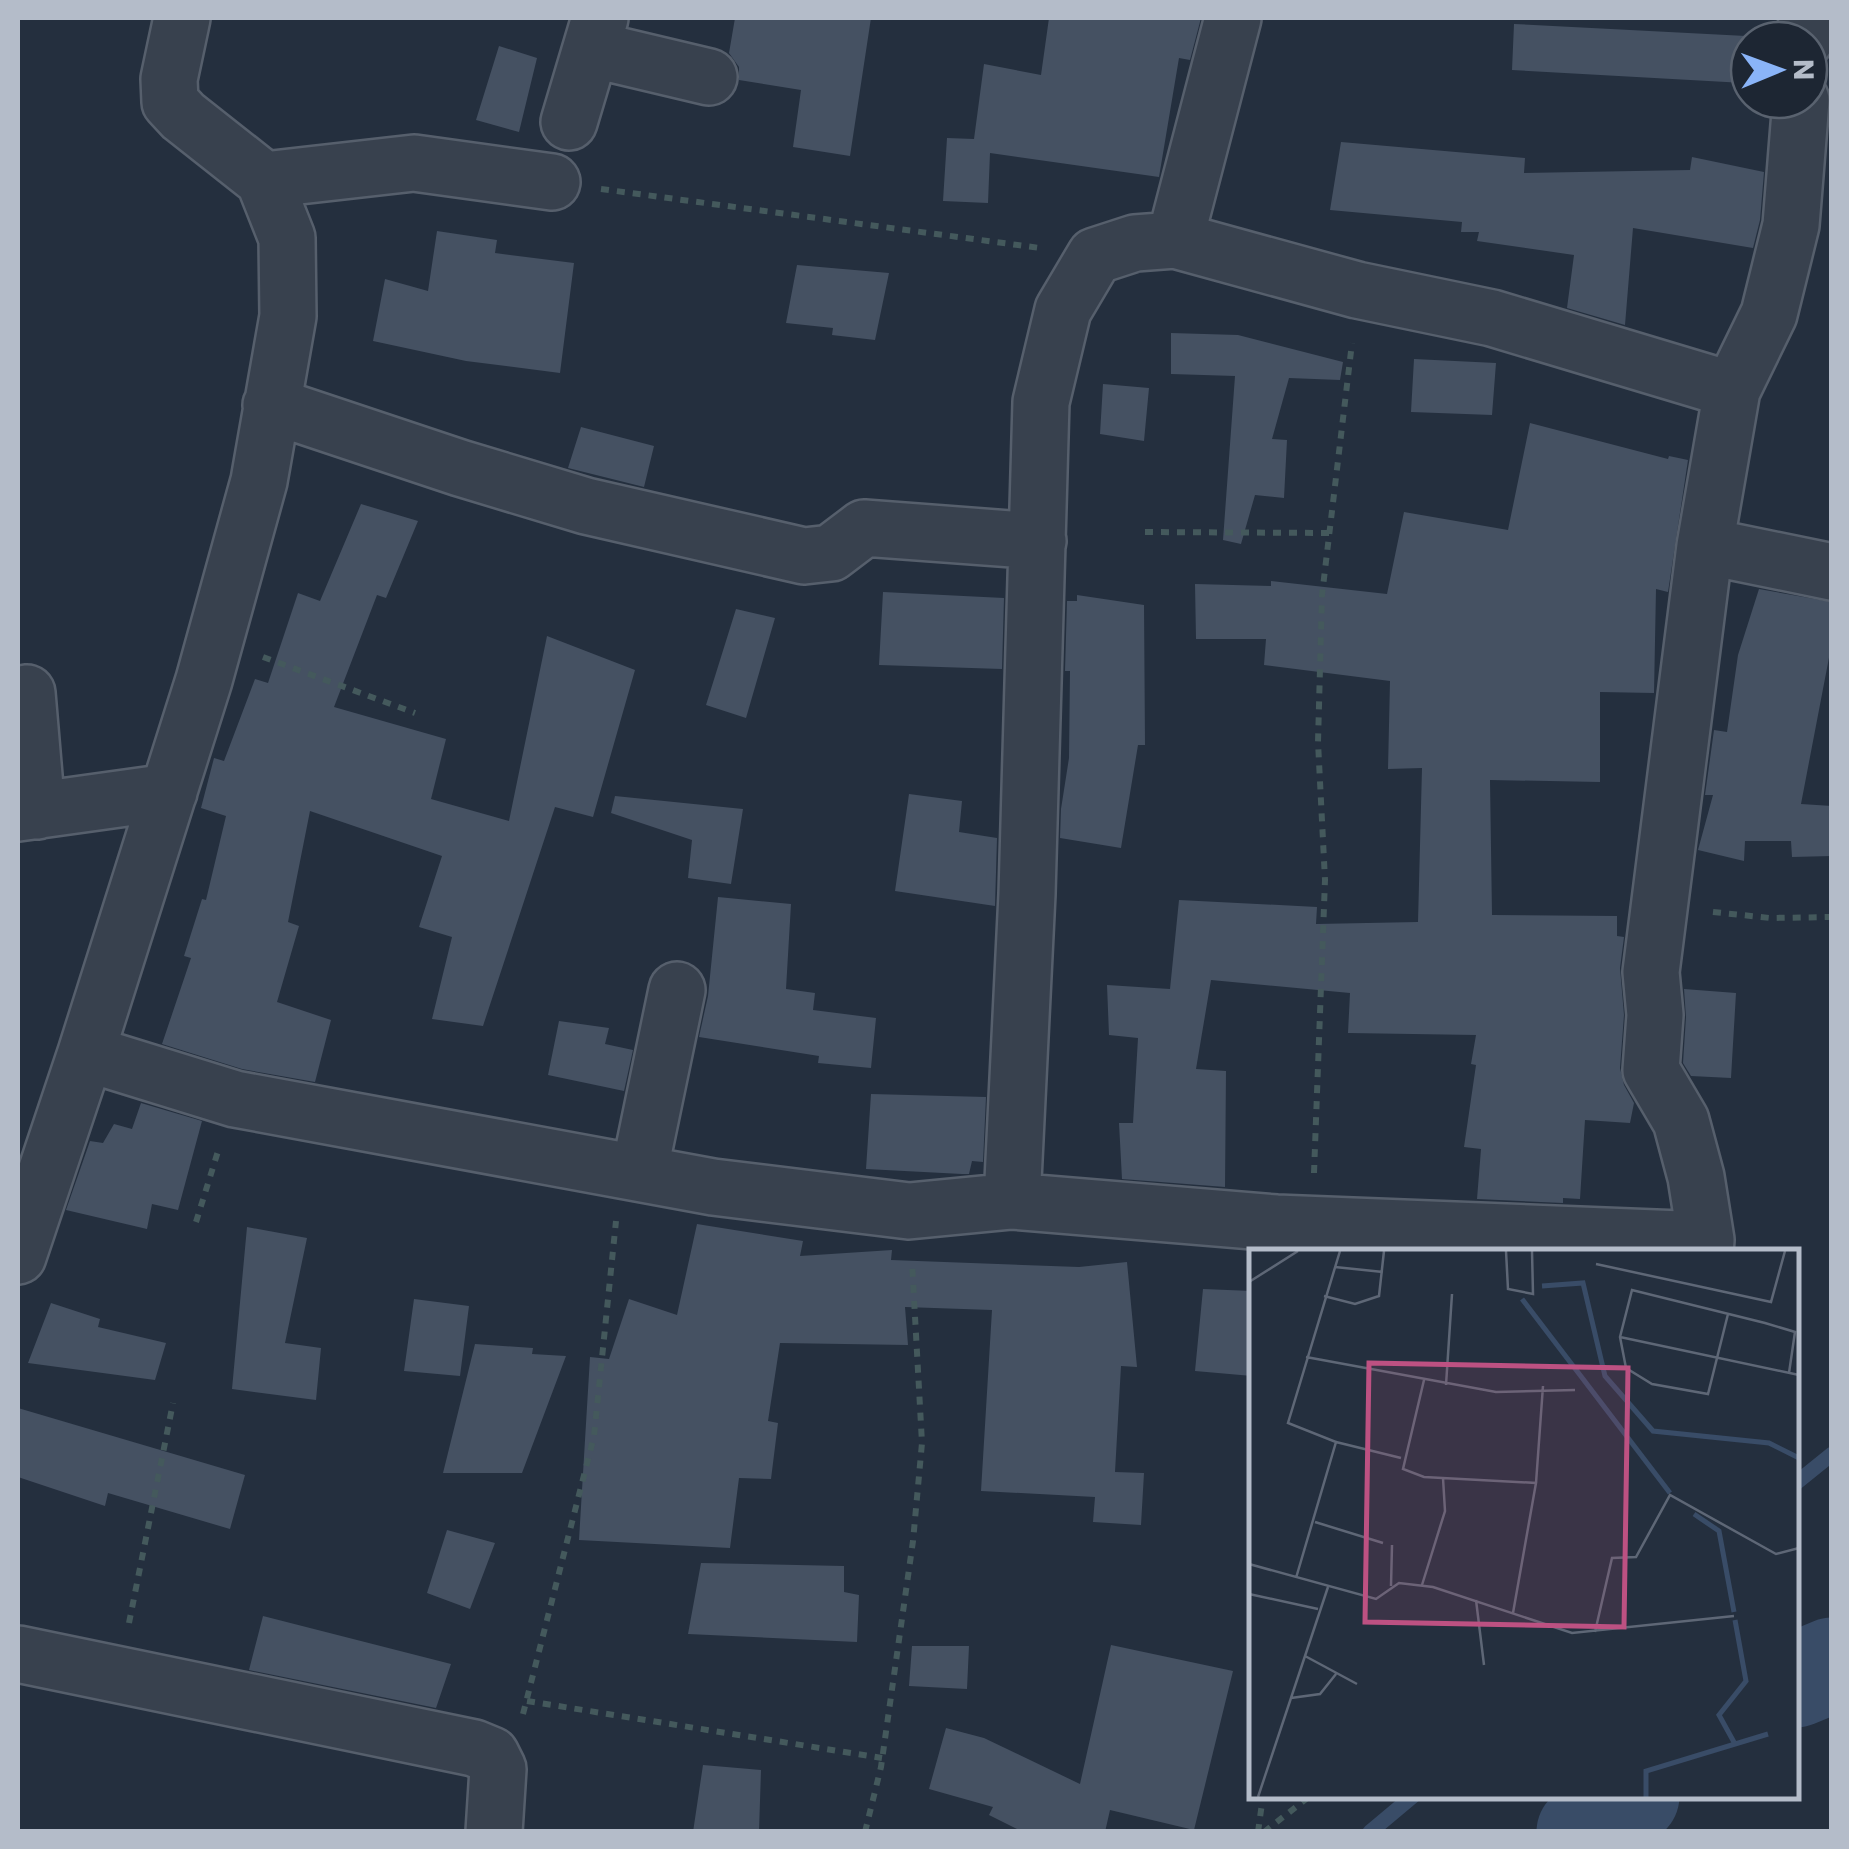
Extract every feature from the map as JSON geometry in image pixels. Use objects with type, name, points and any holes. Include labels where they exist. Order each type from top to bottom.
[{"type":"street","points":[[18,1256],[216,640],[259,481],[288,316],[286,238],[264,180],[170,102],[169,79],[182,18]]},
{"type":"street","points":[[1175,240],[1233,18]]},
{"type":"street","points":[[569,122],[595,33],[709,76]]},
{"type":"street","points":[[86,1053],[235,1099],[713,1187],[909,1211],[1012,1201],[1312,1224],[1705,1246],[1696,1176],[1681,1120],[1652,1070],[1655,1014],[1650,972],[1705,546],[1732,390],[1768,314],[1791,225],[1799,120]]},
{"type":"street","points":[[264,180],[414,163],[552,182]]},
{"type":"street","points":[[1012,1201],[1028,894],[1042,402],[1063,310],[1095,256],[1135,243],[1175,240],[1357,290],[1492,318],[1732,390]]},
{"type":"street","points":[[271,405],[586,506],[804,556],[831,552],[864,528],[1038,541]]},
{"type":"street","points":[[1705,546],[1832,572]]},
{"type":"street","points":[[27,693],[27,812],[170,792]]},
{"type":"street","points":[[630,1172],[678,990]]},
{"type":"street","points":[[18,1654],[474,1748],[491,1756],[498,1769],[494,1832]]},
{"type":"path","points":[[552,182],[1095,256]]},
{"type":"path","points":[[1312,1224],[1325,880],[1318,742],[1322,595],[1357,290]]},
{"type":"path","points":[[1145,532],[1331,532]]},
{"type":"path","points":[[216,640],[415,713]]},
{"type":"path","points":[[1657,906],[1770,918],[1832,917]]},
{"type":"path","points":[[196,1222],[235,1099]]},
{"type":"path","points":[[498,1769],[519,1731],[594,1436],[630,1172]]},
{"type":"path","points":[[866,1832],[882,1758],[913,1541],[922,1443],[909,1211]]},
{"type":"path","points":[[118,1674],[173,1403]]},
{"type":"path","points":[[526,1701],[882,1758]]},
{"type":"path","points":[[1261,1832],[1263,1799]]},
{"type":"path","points":[[1261,1832],[1306,1799]]},
{"type":"building","points":[[735,18],[871,18],[850,156],[793,147],[801,90],[739,80],[739,67],[729,53]]},
{"type":"building","points":[[1049,18],[1201,18],[1190,60],[1179,58],[1159,177],[990,153],[988,203],[943,201],[947,138],[974,139],[984,64],[1041,75]]},
{"type":"building","points":[[1514,24],[1729,35],[1729,82],[1512,70]]},
{"type":"building","points":[[499,46],[537,58],[519,132],[476,120]]},
{"type":"building","points":[[1341,142],[1525,158],[1524,173],[1690,170],[1692,157],[1764,172],[1760,220],[1753,248],[1633,228],[1625,325],[1567,308],[1574,255],[1477,241],[1479,232],[1461,232],[1462,222],[1330,210]]},
{"type":"building","points":[[437,231],[497,240],[495,253],[574,263],[560,373],[466,361],[373,341],[385,279],[428,291]]},
{"type":"building","points":[[797,265],[889,273],[875,340],[832,335],[833,328],[786,323]]},
{"type":"building","points":[[1171,333],[1238,335],[1343,362],[1340,380],[1289,378],[1272,439],[1287,440],[1284,498],[1255,495],[1241,544],[1223,540],[1235,376],[1171,374]]},
{"type":"building","points":[[1414,359],[1496,363],[1492,415],[1411,412]]},
{"type":"building","points":[[1103,384],[1149,388],[1144,441],[1100,434]]},
{"type":"building","points":[[1530,423],[1668,459],[1669,456],[1688,460],[1668,592],[1656,589],[1654,693],[1600,692],[1600,782],[1490,780],[1492,915],[1617,916],[1617,936],[1624,937],[1620,968],[1624,1015],[1620,1068],[1634,1103],[1630,1123],[1585,1120],[1580,1199],[1563,1198],[1563,1203],[1477,1199],[1481,1149],[1464,1147],[1476,1065],[1471,1064],[1476,1035],[1348,1033],[1350,993],[1211,980],[1196,1069],[1226,1071],[1225,1187],[1122,1179],[1119,1123],[1133,1123],[1138,1038],[1109,1035],[1107,985],[1170,989],[1179,900],[1317,907],[1316,924],[1418,922],[1422,768],[1388,769],[1390,681],[1264,665],[1266,639],[1196,639],[1195,584],[1271,586],[1271,581],[1387,594],[1404,512],[1508,530]]},
{"type":"building","points":[[581,427],[654,446],[644,487],[568,468]]},
{"type":"building","points":[[361,504],[418,521],[386,598],[377,595],[334,707],[446,739],[431,799],[509,821],[547,636],[635,670],[593,817],[555,807],[483,1026],[432,1019],[452,937],[419,927],[442,856],[310,811],[288,922],[299,926],[277,1002],[331,1020],[315,1082],[242,1069],[162,1044],[191,958],[184,956],[202,899],[206,900],[226,816],[201,808],[214,758],[224,761],[255,679],[268,683],[298,593],[320,601]]},
{"type":"building","points":[[1759,589],[1832,602],[1832,642],[1801,804],[1832,806],[1832,856],[1792,857],[1791,841],[1745,841],[1744,861],[1698,850],[1713,795],[1705,795],[1714,730],[1727,732],[1738,655]]},
{"type":"building","points":[[883,592],[1004,598],[1002,669],[879,665]]},
{"type":"building","points":[[1077,595],[1144,605],[1145,745],[1138,745],[1121,848],[1060,838],[1069,758],[1067,601],[1077,601]]},
{"type":"building","points":[[736,609],[775,618],[746,718],[706,705]]},
{"type":"building","points":[[909,794],[962,801],[959,832],[997,838],[995,906],[895,891]]},
{"type":"building","points":[[615,796],[743,809],[731,884],[688,878],[692,840],[611,813]]},
{"type":"building","points":[[718,897],[791,904],[786,989],[815,993],[813,1010],[876,1018],[871,1068],[818,1063],[819,1056],[699,1037],[708,996]]},
{"type":"building","points":[[1684,989],[1736,993],[1731,1078],[1691,1076],[1683,1063]]},
{"type":"building","points":[[559,1021],[609,1028],[605,1044],[633,1050],[624,1091],[548,1075]]},
{"type":"building","points":[[871,1094],[986,1097],[983,1162],[972,1161],[969,1174],[866,1169]]},
{"type":"building","points":[[141,1103],[202,1121],[178,1210],[152,1204],[147,1229],[66,1210],[90,1141],[103,1143],[114,1124],[132,1129]]},
{"type":"building","points":[[697,1224],[803,1241],[800,1256],[892,1250],[891,1260],[1079,1267],[1127,1262],[1137,1367],[1121,1366],[1115,1472],[1144,1473],[1141,1525],[1093,1522],[1095,1497],[981,1491],[992,1310],[905,1307],[908,1345],[780,1343],[768,1421],[778,1423],[771,1479],[739,1478],[730,1548],[579,1540],[590,1357],[609,1359],[629,1299],[677,1315]]},
{"type":"building","points":[[247,1227],[307,1238],[285,1343],[321,1348],[316,1400],[232,1389]]},
{"type":"building","points":[[1203,1289],[1249,1291],[1249,1376],[1195,1371]]},
{"type":"building","points":[[414,1299],[469,1306],[460,1376],[404,1371]]},
{"type":"building","points":[[51,1303],[100,1319],[98,1327],[166,1343],[155,1380],[28,1363]]},
{"type":"building","points":[[475,1344],[533,1348],[532,1354],[566,1356],[522,1473],[443,1473]]},
{"type":"building","points":[[18,1408],[245,1475],[230,1529],[108,1493],[105,1506],[18,1477]]},
{"type":"building","points":[[447,1530],[495,1543],[470,1609],[427,1593]]},
{"type":"building","points":[[701,1563],[844,1566],[844,1592],[859,1595],[857,1642],[688,1634]]},
{"type":"building","points":[[263,1616],[451,1664],[436,1708],[249,1670]]},
{"type":"building","points":[[1111,1645],[1233,1671],[1194,1830],[1110,1810],[1105,1832],[1023,1832],[989,1815],[993,1807],[929,1789],[946,1728],[984,1738],[1080,1784]]},
{"type":"building","points":[[912,1646],[969,1646],[967,1689],[909,1686]]},
{"type":"building","points":[[703,1765],[761,1770],[759,1832],[693,1832]]},
{"type":"waterway","points":[[1799,1481],[1832,1454]]},
{"type":"waterway","points":[[1799,1679],[1832,1665]]},
{"type":"waterway","points":[[1370,1832],[1409,1799]]},
{"type":"waterway","points":[[1584,1832],[1628,1799]]}]
